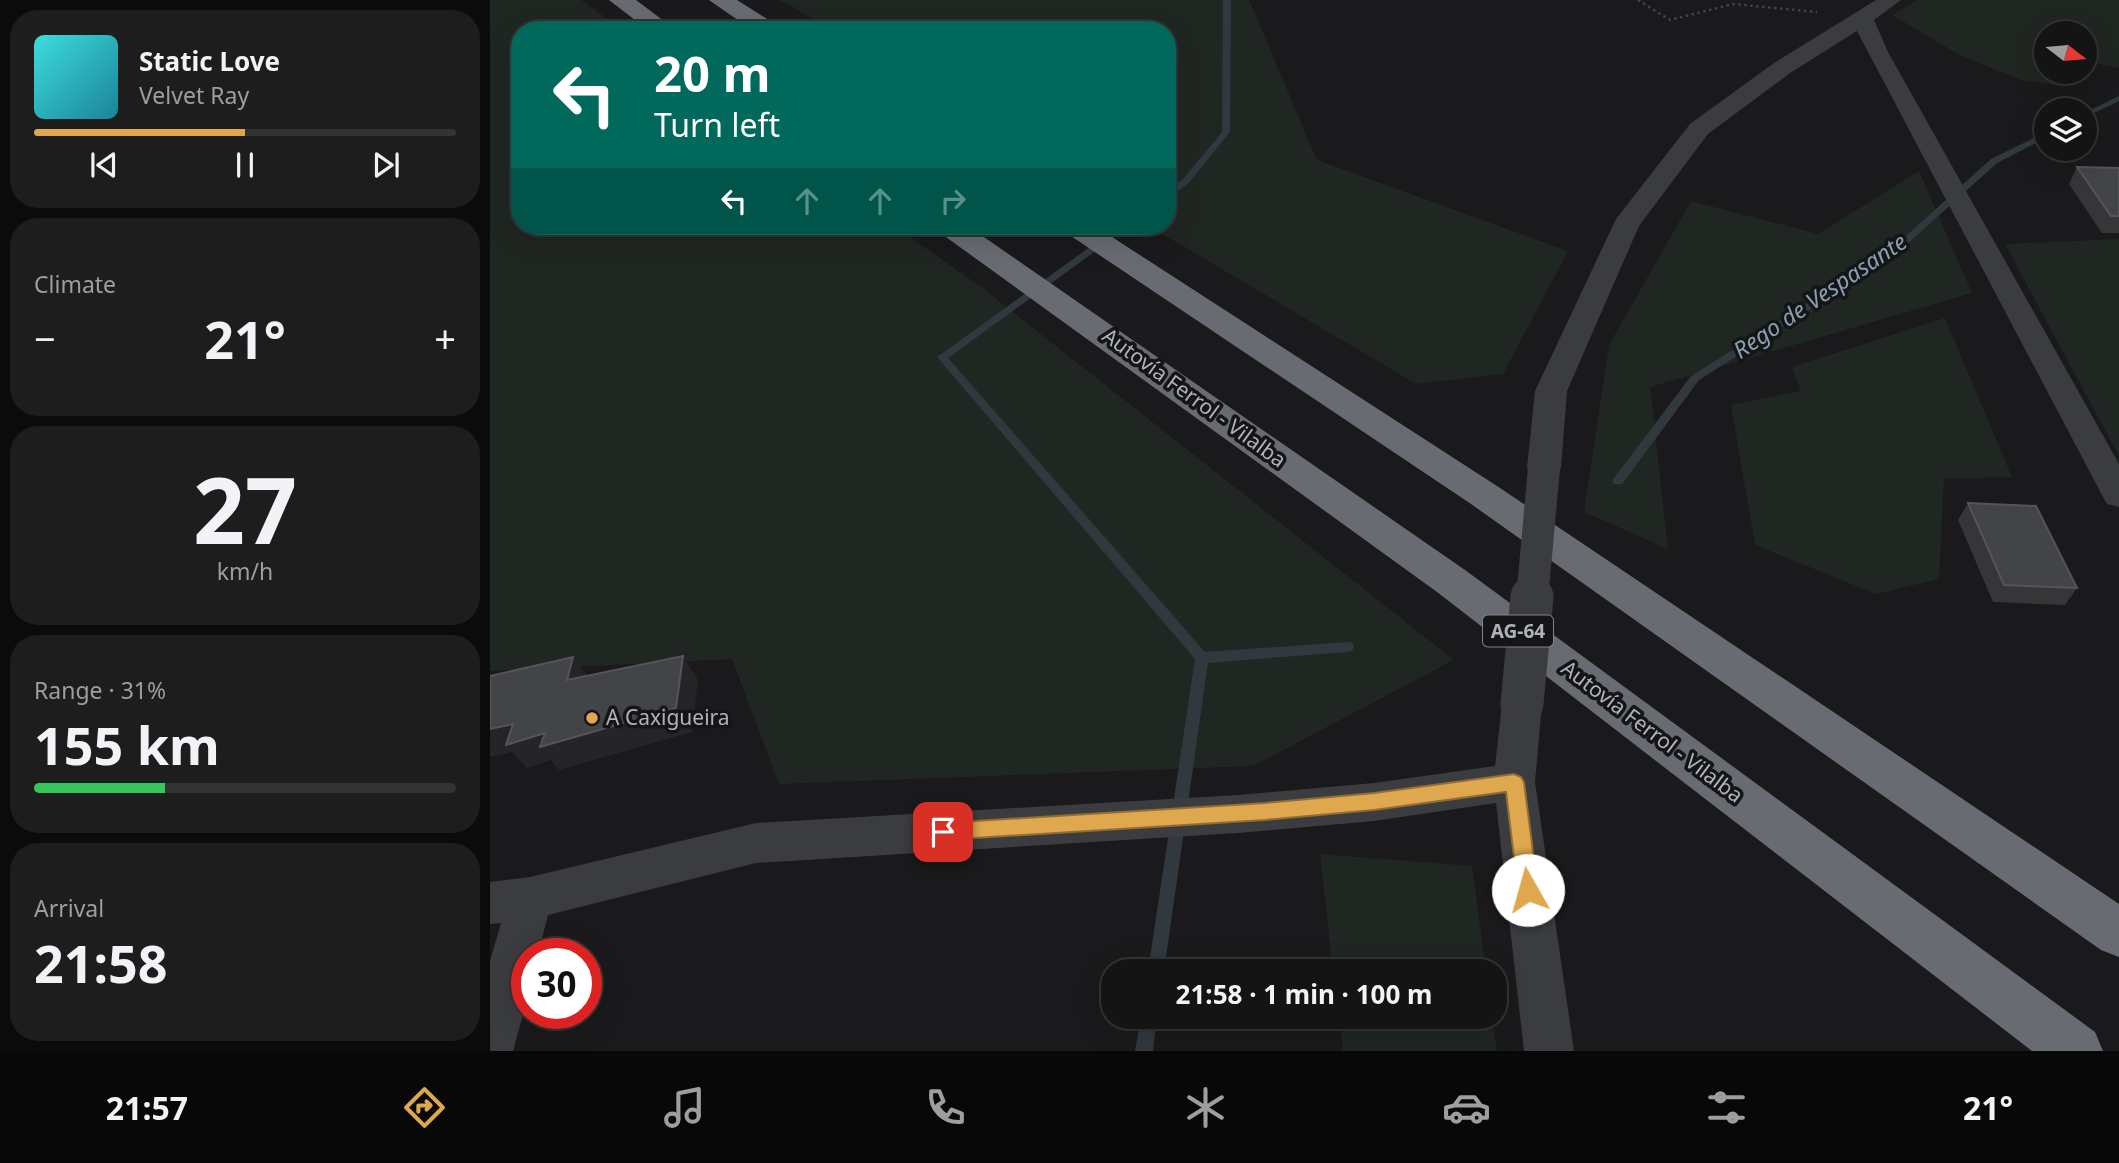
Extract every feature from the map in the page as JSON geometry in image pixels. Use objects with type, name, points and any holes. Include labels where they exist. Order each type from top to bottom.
[{"type":"highway","points":[[621,0],[651,21]]},
{"type":"highway","points":[[721,0],[754,21]]},
{"type":"highway","name":"Autovía Ferrol - Vilalba","points":[[962,235],[1451,581],[2076,1051]]},
{"type":"highway","points":[[1089,235],[1484,495],[2119,933]]},
{"type":"street","points":[[1549,1051],[1514,782],[1551,391],[1626,225],[1699,129],[1782,68],[1891,0]]},
{"type":"street","points":[[1862,18],[1877,52],[2119,495]]},
{"type":"street","points":[[490,1048],[510,900],[756,843],[1252,813],[1374,802],[1514,782]]},
{"type":"path","points":[[1638,0],[1670,20],[1733,4],[1774,6],[1862,18]]},
{"type":"shaded area","points":[[490,0],[581,0],[610,21],[511,21],[511,235],[908,235],[985,290],[1454,660],[1253,766],[779,784],[732,659],[490,671]]},
{"type":"shaded area","points":[[780,0],[1249,0],[1317,160],[1568,251],[1503,374],[1416,384],[1164,235],[1176,235],[1176,21],[817,21]]},
{"type":"shaded area","points":[[1917,0],[2119,0],[2119,68],[2097,64],[2097,21],[2034,21],[2034,82],[2021,80],[1961,56],[1892,15]]},
{"type":"shaded area","points":[[1919,171],[1972,293],[1650,387],[1668,549],[1584,512],[1609,345],[1691,201],[1818,234]]},
{"type":"shaded area","points":[[2119,239],[2119,456],[2005,244]]},
{"type":"shaded area","points":[[1945,318],[2012,477],[1944,479],[1939,579],[1876,594],[1755,545],[1731,405],[1801,391],[1792,367]]},
{"type":"shaded area","points":[[1320,854],[1472,866],[1484,959],[1332,959]]},
{"type":"shaded area","points":[[1340,1029],[1494,1029],[1497,1051],[1343,1051]]},
{"type":"building","points":[[2077,167],[2119,168],[2119,216],[2111,216]]},
{"type":"building","points":[[1968,503],[2036,506],[2077,588],[2004,585]]},
{"type":"building","points":[[683,656],[676,708],[540,747],[545,733],[506,745],[513,724],[490,729],[490,676],[573,657],[567,680]]},
{"type":"waterway","points":[[1176,188],[1185,182],[1226,132],[1227,0]]},
{"type":"waterway","name":"Rego de Vespasante","points":[[2097,109],[2119,98]]},
{"type":"waterway","name":"Rego de Vespasante","points":[[1618,481],[1695,378],[1890,255],[1994,161],[2034,141]]},
{"type":"waterway","points":[[1112,235],[942,357],[1202,658]]},
{"type":"waterway","name":"Rego de Vespasante","points":[[1202,658],[1347,647]]},
{"type":"waterway","name":"Rego de Vespasante","points":[[1158,959],[1202,658]]},
{"type":"waterway","name":"Rego de Vespasante","points":[[1144,1051],[1147,1029]]},
{"type":"place","name":"A Caxigueira","points":[[592,718]]},
{"type":"route","points":[[943,832],[1374,802],[1514,782],[1528,890]]}]
